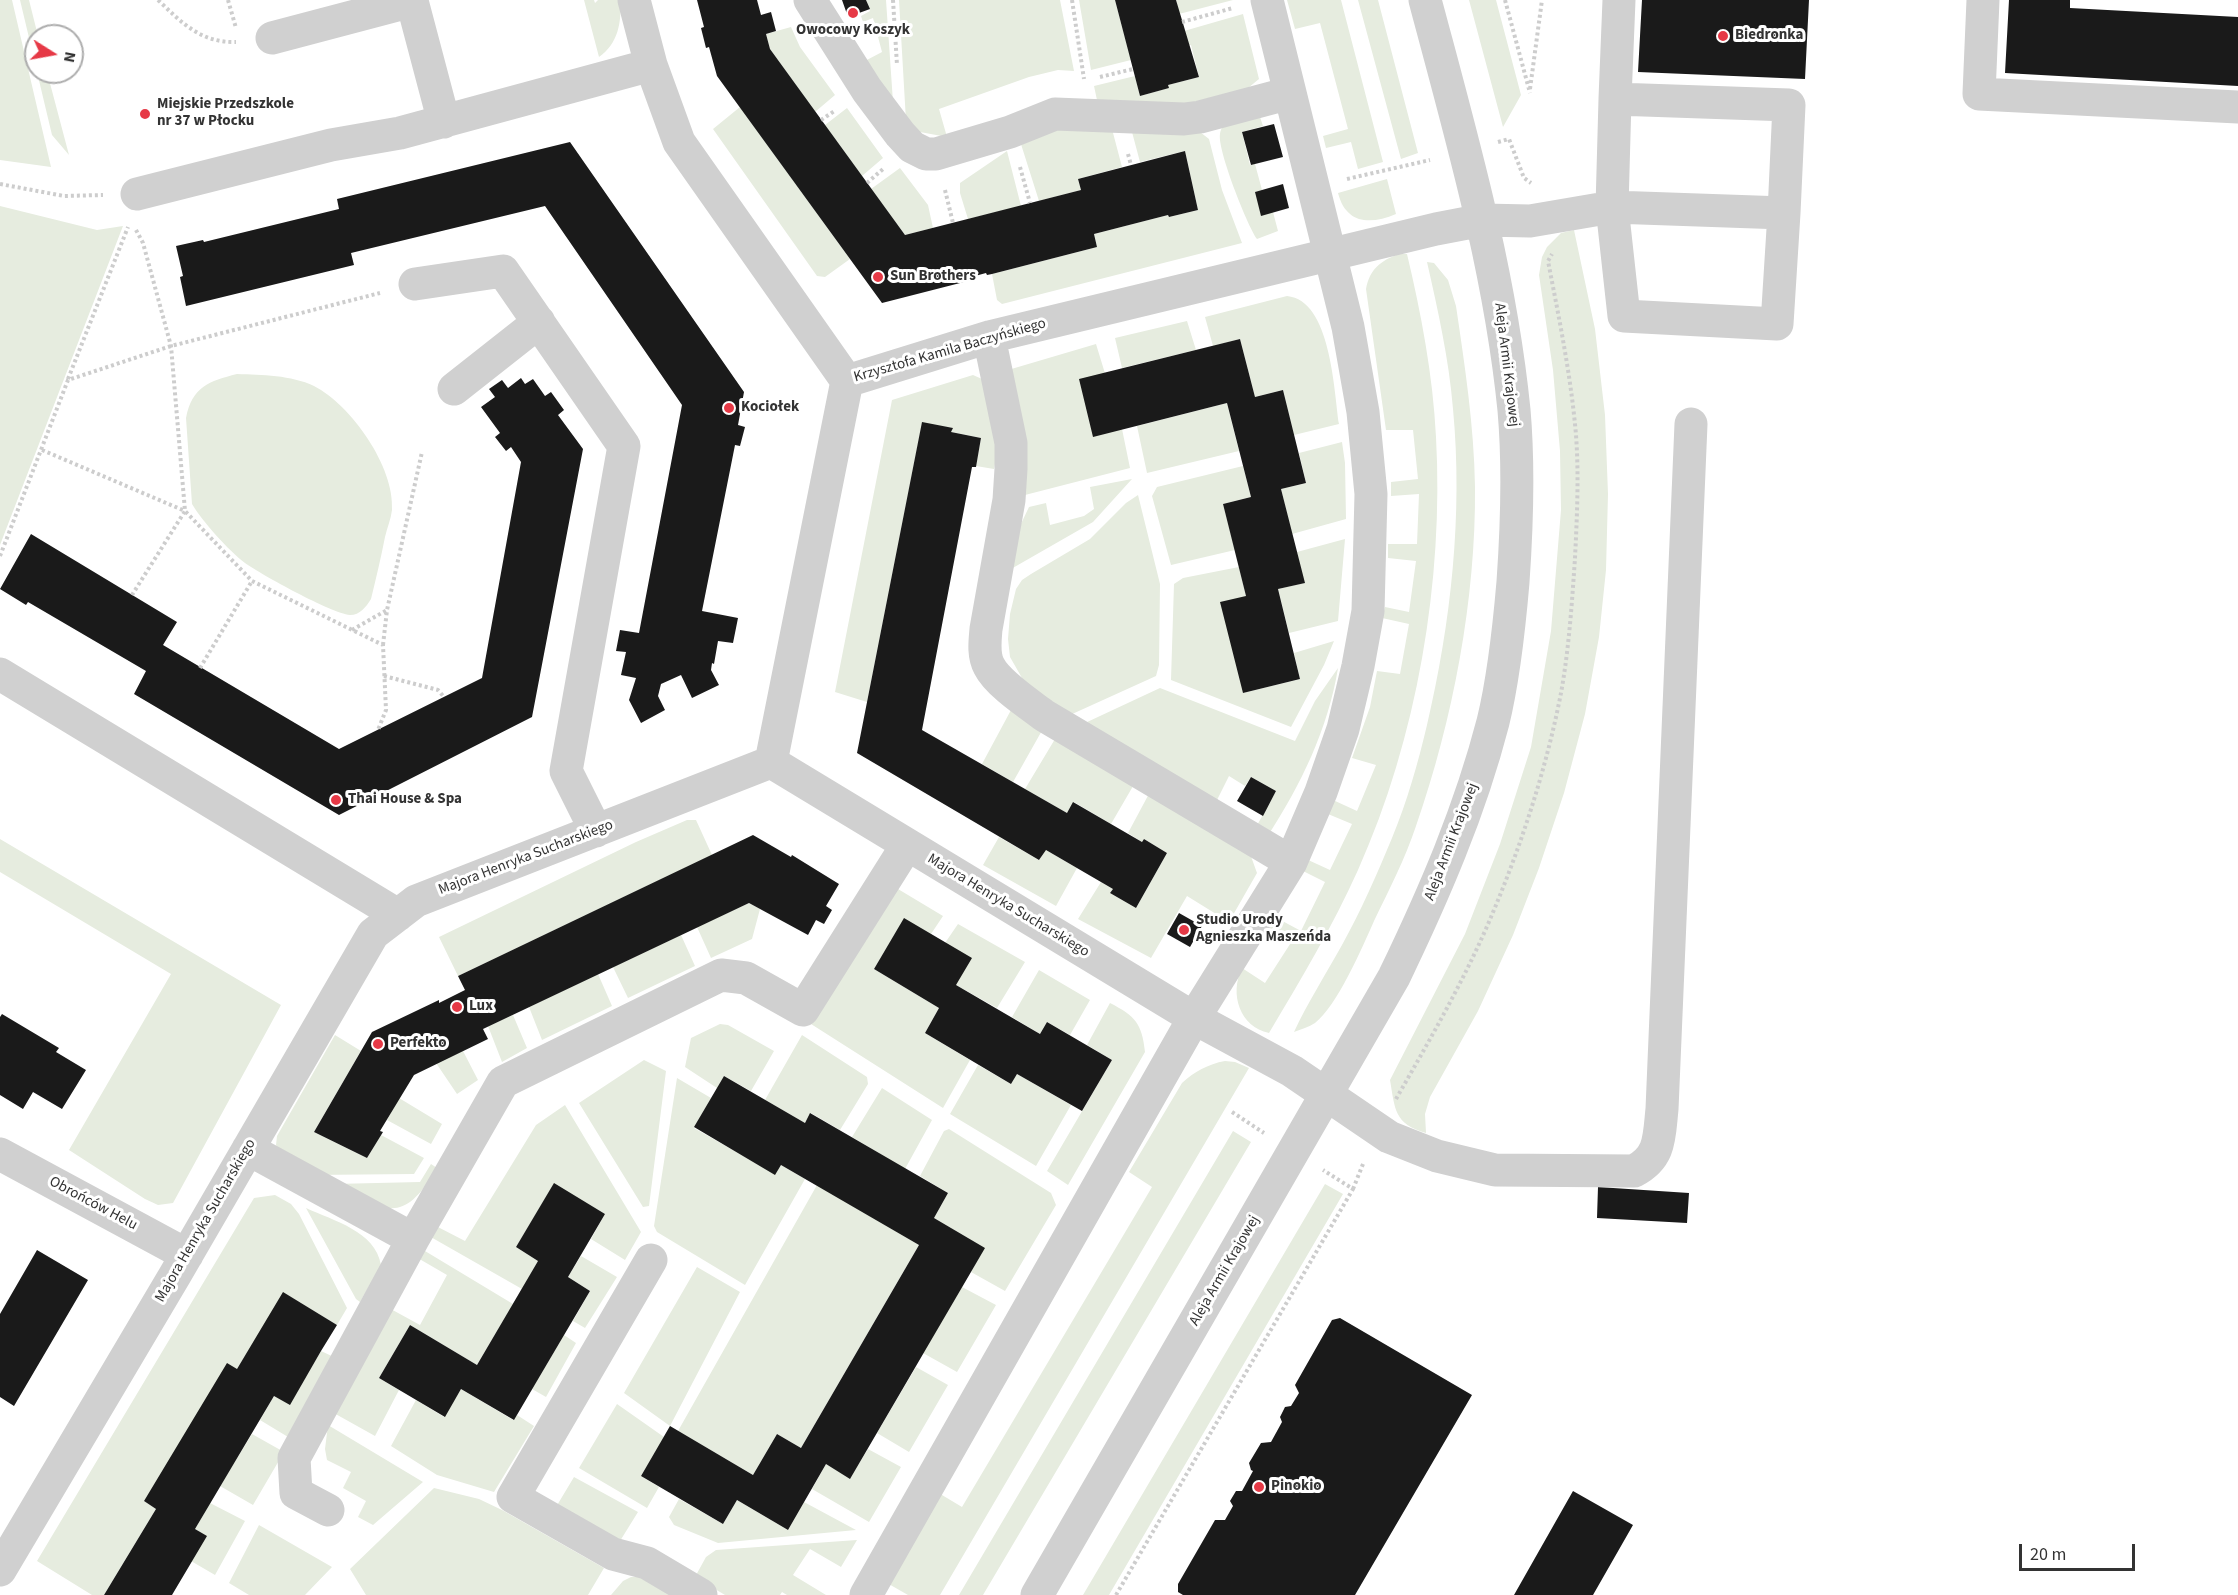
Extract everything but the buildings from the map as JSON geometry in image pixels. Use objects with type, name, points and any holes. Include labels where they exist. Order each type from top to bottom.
[{"type":"street","name":"Krzysztofa Kamila Baczyńskiego","points":[[634,0],[651,65],[679,141],[847,381],[989,338],[1436,229],[1483,220],[1530,221],[1612,207],[1784,213]]},
{"type":"street","points":[[810,0],[867,90],[912,147],[926,154],[936,154],[999,135],[1055,114],[1166,119],[1200,117],[1290,93]]},
{"type":"street","name":"Aleja Armii Krajowej","points":[[1037,1595],[1394,976],[1440,879],[1477,775],[1499,692],[1510,612],[1517,477],[1514,411],[1501,314],[1483,220],[1425,0]]},
{"type":"street","points":[[1615,99],[1789,105],[1777,324],[1624,316],[1612,207],[1615,99],[1619,0]]},
{"type":"street","points":[[1983,0],[1979,94],[2238,107]]},
{"type":"street","points":[[272,38],[414,1],[444,122]]},
{"type":"street","points":[[866,1595],[1194,1018],[1291,862],[1321,792],[1343,729],[1368,611],[1371,494],[1363,412],[1348,327],[1290,93],[1255,3]]},
{"type":"street","points":[[137,195],[331,146],[444,122],[651,65]]},
{"type":"street","points":[[415,284],[503,271],[624,446],[566,771],[596,831]]},
{"type":"street","points":[[454,390],[539,322]]},
{"type":"street","points":[[989,338],[1011,443],[1011,460],[1009,500],[986,629],[985,649],[989,666],[1010,689],[1045,716],[1291,862]]},
{"type":"street","points":[[771,762],[847,381]]},
{"type":"street","name":"Majora Henryka Sucharskiego","points":[[0,1570],[187,1255],[373,934],[416,902],[771,762],[1194,1018],[1292,1071],[1389,1137],[1404,1144],[1457,1162],[1494,1170],[1634,1171],[1645,1165],[1654,1154],[1659,1140],[1662,1109],[1691,424]]},
{"type":"street","points":[[0,674],[398,915]]},
{"type":"street","points":[[328,1510],[297,1493],[294,1458],[412,1239],[503,1082],[721,975],[746,978],[803,1010],[907,845]]},
{"type":"street","points":[[248,1149],[412,1239]]},
{"type":"street","name":"Obrońców Helu","points":[[0,1154],[187,1255]]},
{"type":"street","points":[[651,1260],[513,1497],[613,1554],[647,1563],[701,1595]]},
{"type":"path","points":[[158,0],[196,33],[220,42],[239,42],[228,0]]},
{"type":"path","points":[[1072,0],[1090,115]]},
{"type":"path","points":[[1505,0],[1530,93],[1542,0]]},
{"type":"path","points":[[1182,22],[1255,3]]},
{"type":"path","points":[[1103,76],[1133,69]]},
{"type":"path","points":[[0,184],[64,196],[137,195]]},
{"type":"path","points":[[0,556],[130,220],[143,243],[171,346],[184,511],[132,595]]},
{"type":"path","points":[[68,380],[171,346],[415,284]]},
{"type":"path","points":[[42,450],[184,511],[252,581],[383,645]]},
{"type":"path","points":[[378,730],[386,710],[383,645],[387,610],[422,452]]},
{"type":"path","points":[[200,668],[252,581]]},
{"type":"path","points":[[352,630],[387,610]]},
{"type":"path","points":[[384,676],[438,690],[444,697]]},
{"type":"path","points":[[1116,1595],[1353,1189],[1232,1112]]},
{"type":"shaded area","points":[[0,0],[12,0],[24,51],[24,84],[32,84],[51,167],[0,160]]},
{"type":"shaded area","points":[[20,0],[29,0],[35,24],[26,24]]},
{"type":"shaded area","points":[[584,0],[594,0],[595,3],[598,0],[620,0],[619,24],[615,39],[599,57]]},
{"type":"shaded area","points":[[866,0],[886,0],[893,102],[863,62],[882,52],[873,18],[863,22],[861,16],[870,11]]},
{"type":"shaded area","points":[[899,0],[1060,0],[1074,71],[1058,70],[1029,77],[939,109],[947,137],[920,132],[906,121]]},
{"type":"shaded area","points":[[1079,0],[1115,0],[1131,60],[1091,70]]},
{"type":"shaded area","points":[[1176,0],[1233,0],[1179,14]]},
{"type":"shaded area","points":[[1287,0],[1341,0],[1383,162],[1358,169],[1351,142],[1326,148],[1323,136],[1348,129],[1320,23],[1295,29]]},
{"type":"shaded area","points":[[1358,0],[1378,0],[1418,153],[1401,159]]},
{"type":"shaded area","points":[[1469,0],[1496,0],[1521,95],[1503,127]]},
{"type":"shaded area","points":[[1243,14],[1259,79],[1248,88],[1193,104],[1097,100],[1094,86],[1135,76],[1140,96],[1168,88],[1168,85],[1199,77],[1191,45],[1188,45],[1184,31]]},
{"type":"shaded area","points":[[791,27],[800,47],[835,95],[815,112],[770,49],[766,34]]},
{"type":"shaded area","points":[[40,84],[50,84],[69,155],[52,135]]},
{"type":"shaded area","points":[[740,107],[850,259],[825,277],[817,276],[713,129]]},
{"type":"shaded area","points":[[847,108],[883,158],[862,176],[825,125]]},
{"type":"shaded area","points":[[1260,117],[1263,126],[1242,132],[1250,165],[1255,164],[1262,190],[1255,192],[1273,212],[1278,231],[1257,239],[1234,187],[1223,155],[1220,134],[1223,125]]},
{"type":"shaded area","points":[[1112,129],[1122,167],[1078,179],[1081,190],[1039,201],[1020,141],[1042,130]]},
{"type":"shaded area","points":[[1132,132],[1200,132],[1209,139],[1222,190],[1242,243],[1002,304],[997,300],[992,274],[1097,247],[1094,234],[1168,215],[1169,217],[1198,210],[1185,151],[1140,162]]},
{"type":"shaded area","points":[[1007,151],[1021,206],[968,219],[960,193],[960,183]]},
{"type":"shaded area","points":[[900,168],[928,205],[933,228],[905,235],[871,189]]},
{"type":"shaded area","points":[[1387,179],[1396,214],[1377,220],[1368,220],[1353,216],[1347,211],[1338,193]]},
{"type":"shaded area","points":[[0,206],[97,230],[123,226],[0,545]]},
{"type":"shaded area","points":[[1574,230],[1595,329],[1605,415],[1608,494],[1606,570],[1599,637],[1585,714],[1564,793],[1539,868],[1513,935],[1478,1011],[1430,1097],[1425,1114],[1426,1133],[1402,1120],[1395,1107],[1390,1080],[1465,934],[1500,844],[1531,747],[1551,631],[1561,510],[1560,451],[1553,370],[1539,275],[1542,257],[1547,247],[1561,233]]},
{"type":"shaded area","points":[[1399,254],[1407,254],[1417,299],[1426,344],[1436,437],[1435,547],[1422,658],[1411,713],[1379,820],[1338,912],[1269,1033],[1259,1030],[1244,1017],[1237,998],[1238,978],[1242,968],[1265,983],[1292,941],[1269,929],[1275,917],[1301,931],[1325,882],[1301,870],[1306,859],[1330,870],[1352,824],[1328,814],[1333,800],[1357,811],[1376,765],[1352,758],[1370,707],[1377,671],[1400,674],[1409,624],[1382,618],[1385,607],[1409,612],[1416,561],[1388,558],[1388,544],[1417,544],[1419,494],[1391,496],[1391,482],[1418,479],[1413,430],[1386,430],[1366,289],[1373,271],[1386,260]]},
{"type":"shaded area","points":[[1427,262],[1434,263],[1448,280],[1456,306],[1473,442],[1474,529],[1467,616],[1460,659],[1429,786],[1402,862],[1356,961],[1332,1004],[1315,1023],[1294,1032],[1356,919],[1397,824],[1424,739],[1443,647],[1453,568],[1457,488],[1456,449],[1449,372]]},
{"type":"shaded area","points":[[1287,296],[1302,301],[1313,313],[1321,330],[1328,349],[1339,424],[1294,435],[1283,390],[1255,397],[1240,339],[1213,346],[1205,317]]},
{"type":"shaded area","points":[[1187,321],[1196,350],[1122,368],[1115,338]]},
{"type":"shaded area","points":[[1096,344],[1122,429],[1130,468],[1025,495],[1008,370]]},
{"type":"shaded area","points":[[237,374],[286,378],[314,386],[342,407],[356,422],[378,457],[391,493],[392,510],[371,599],[357,614],[350,615],[328,608],[245,563],[216,535],[192,504],[186,418],[189,407],[197,392],[203,387],[218,379]]},
{"type":"shaded area","points":[[973,375],[982,379],[998,449],[994,469],[976,466],[981,438],[951,432],[952,428],[922,423],[867,702],[835,692],[892,400]]},
{"type":"shaded area","points":[[1227,403],[1239,451],[1147,473],[1137,426]]},
{"type":"shaded area","points":[[1342,442],[1345,463],[1346,519],[1292,534],[1281,489],[1306,483],[1299,453]]},
{"type":"shaded area","points":[[1243,466],[1251,497],[1223,504],[1235,550],[1171,565],[1152,496],[1157,487]]},
{"type":"shaded area","points":[[1132,479],[1093,522],[1011,569],[1019,528],[1029,507],[1046,503],[1050,525],[1084,516],[1094,509],[1090,487]]},
{"type":"shaded area","points":[[1138,495],[1160,584],[1159,665],[1156,676],[1070,715],[1026,685],[1010,657],[1008,639],[1010,614],[1016,589],[1022,580],[1090,539],[1126,503]]},
{"type":"shaded area","points":[[1345,539],[1338,621],[1289,633],[1278,589],[1304,583],[1297,552]]},
{"type":"shaded area","points":[[1239,567],[1246,596],[1243,693],[1300,679],[1294,653],[1334,641],[1291,727],[1171,680],[1174,584],[1183,578]]},
{"type":"shaded area","points":[[1338,668],[1327,713],[1312,756],[1267,837],[1255,829],[1276,791],[1251,777],[1245,786],[1229,776],[1216,802],[1085,723],[1160,688],[1295,741],[1315,701]]},
{"type":"shaded area","points":[[1011,710],[1044,727],[1013,782],[982,764]]},
{"type":"shaded area","points":[[1058,734],[1136,781],[1111,824],[1074,802],[1067,813],[1025,789]]},
{"type":"shaded area","points":[[1151,790],[1248,848],[1257,873],[1229,922],[1187,896],[1151,958],[1078,919],[1101,882],[1113,889],[1110,893],[1136,908],[1167,853],[1144,839],[1142,842],[1128,833]]},
{"type":"shaded area","points":[[687,820],[696,820],[712,855],[458,976],[439,937],[636,842]]},
{"type":"shaded area","points":[[999,837],[1039,860],[1046,850],[1077,868],[1056,906],[983,865]]},
{"type":"shaded area","points":[[0,839],[281,1005],[173,1203],[158,1205],[145,1199],[69,1150],[171,974],[0,872]]},
{"type":"shaded area","points":[[898,889],[943,916],[931,934],[904,919],[874,969],[939,1008],[925,1033],[970,1060],[943,1108],[811,1024],[850,957]]},
{"type":"shaded area","points":[[749,903],[760,909],[752,939],[711,958],[697,927]]},
{"type":"shaded area","points":[[958,924],[1025,962],[997,1008],[956,985],[945,943]]},
{"type":"shaded area","points":[[681,935],[695,966],[628,998],[613,967]]},
{"type":"shaded area","points":[[1039,970],[1090,1000],[1070,1035],[1047,1022],[1040,1034],[1012,1017]]},
{"type":"shaded area","points":[[598,974],[612,1006],[542,1040],[529,1007]]},
{"type":"shaded area","points":[[1110,1003],[1136,1021],[1142,1034],[1145,1052],[1068,1185],[1047,1171],[1112,1060],[1087,1045]]},
{"type":"shaded area","points":[[513,1015],[527,1048],[502,1062],[488,1026]]},
{"type":"shaded area","points":[[720,1024],[728,1025],[774,1051],[751,1091],[724,1076],[717,1088],[685,1067],[691,1038]]},
{"type":"shaded area","points":[[335,1035],[361,1051],[314,1132],[367,1158],[381,1135],[424,1158],[414,1174],[311,1175],[279,1152],[276,1145],[277,1136]]},
{"type":"shaded area","points":[[802,1035],[867,1077],[868,1084],[840,1130],[811,1113],[805,1123],[765,1100]]},
{"type":"shaded area","points":[[463,1051],[478,1080],[457,1094],[436,1063]]},
{"type":"shaded area","points":[[644,1060],[666,1071],[649,1206],[643,1207],[579,1103]]},
{"type":"shaded area","points":[[1225,1061],[1235,1062],[1249,1068],[940,1595],[908,1595],[887,1583],[937,1492],[962,1507],[1152,1187],[1129,1172],[1182,1083],[1202,1069]]},
{"type":"shaded area","points":[[978,1065],[1011,1084],[1017,1074],[1071,1105],[1036,1166],[950,1114]]},
{"type":"shaded area","points":[[677,1078],[711,1098],[694,1128],[775,1174],[781,1165],[805,1179],[745,1285],[657,1232],[654,1226]]},
{"type":"shaded area","points":[[882,1088],[932,1120],[905,1169],[852,1137]]},
{"type":"shaded area","points":[[399,1098],[442,1124],[431,1144],[387,1120]]},
{"type":"shaded area","points":[[565,1105],[641,1232],[625,1260],[591,1239],[605,1214],[554,1184],[516,1247],[538,1261],[522,1289],[429,1236],[434,1225],[465,1241],[536,1125]]},
{"type":"shaded area","points":[[949,1129],[1051,1193],[1056,1205],[1005,1291],[971,1272],[984,1248],[934,1218],[948,1193],[920,1176],[944,1131]]},
{"type":"shaded area","points":[[1233,1131],[1251,1142],[983,1595],[959,1595]]},
{"type":"shaded area","points":[[431,1164],[437,1168],[425,1187],[403,1206],[392,1208],[380,1206],[334,1184],[420,1182]]},
{"type":"shaded area","points":[[1325,1184],[1343,1194],[1109,1595],[1083,1595]]},
{"type":"shaded area","points":[[817,1185],[919,1245],[801,1448],[777,1434],[753,1475],[678,1431]]},
{"type":"shaded area","points":[[275,1195],[291,1204],[299,1214],[347,1308],[337,1325],[284,1293],[237,1369],[144,1501],[156,1509],[104,1595],[92,1595],[37,1561],[254,1198]]},
{"type":"shaded area","points":[[306,1208],[362,1235],[377,1253],[381,1265],[360,1302],[356,1299]]},
{"type":"shaded area","points":[[420,1248],[513,1304],[477,1365],[410,1325],[379,1378],[399,1390],[375,1436],[332,1412],[389,1308],[420,1325],[447,1275],[416,1257]]},
{"type":"shaded area","points":[[581,1256],[617,1277],[585,1328],[573,1321],[590,1291],[568,1277]]},
{"type":"shaded area","points":[[697,1267],[740,1292],[670,1426],[624,1393]]},
{"type":"shaded area","points":[[962,1287],[996,1305],[957,1372],[923,1353]]},
{"type":"shaded area","points":[[564,1335],[576,1343],[546,1397],[532,1389]]},
{"type":"shaded area","points":[[321,1351],[336,1358],[293,1440],[260,1420],[274,1396],[290,1404]]},
{"type":"shaded area","points":[[916,1367],[948,1385],[909,1452],[877,1433]]},
{"type":"shaded area","points":[[461,1389],[513,1420],[517,1415],[534,1426],[494,1492],[437,1475],[391,1446],[416,1400],[444,1417]]},
{"type":"shaded area","points":[[617,1404],[664,1437],[641,1476],[659,1487],[647,1508],[579,1468]]},
{"type":"shaded area","points":[[328,1425],[423,1482],[373,1525],[358,1517],[366,1501],[343,1488],[351,1472],[327,1460],[325,1449]]},
{"type":"shaded area","points":[[252,1434],[284,1452],[253,1505],[220,1486]]},
{"type":"shaded area","points":[[868,1449],[901,1467],[869,1522],[812,1489],[826,1464],[850,1478]]},
{"type":"shaded area","points":[[574,1477],[638,1512],[620,1541],[556,1507]]},
{"type":"shaded area","points":[[434,1488],[479,1499],[604,1568],[588,1595],[366,1595],[350,1569]]},
{"type":"shaded area","points":[[679,1499],[723,1524],[737,1500],[788,1530],[804,1502],[856,1530],[718,1543],[674,1525],[669,1517]]},
{"type":"shaded area","points":[[210,1503],[245,1521],[215,1575],[191,1561],[206,1536],[195,1529]]},
{"type":"shaded area","points":[[259,1525],[332,1567],[305,1595],[249,1595],[229,1583]]},
{"type":"shaded area","points":[[857,1540],[841,1567],[810,1549],[793,1575],[826,1595],[787,1595],[782,1592],[780,1595],[725,1595],[695,1577],[706,1557],[716,1550]]},
{"type":"shaded area","points":[[631,1577],[641,1577],[680,1595],[611,1595],[623,1581]]},
{"type":"place","name":"Owocowy Koszyk","points":[[853,13]]},
{"type":"place","name":"Biedronka","points":[[1723,36]]},
{"type":"place","name":"Miejskie Przedszkole nr 37 w Płocku","points":[[145,114]]},
{"type":"place","name":"Sun Brothers","points":[[878,277]]},
{"type":"place","name":"Kociołek","points":[[729,408]]},
{"type":"place","name":"Thai House & Spa","points":[[336,800]]},
{"type":"place","name":"Studio Urody Agnieszka Maszeńda","points":[[1184,930]]},
{"type":"place","name":"Lux","points":[[457,1007]]},
{"type":"place","name":"Perfekto","points":[[378,1044]]},
{"type":"place","name":"Pinokio","points":[[1259,1487]]}]
